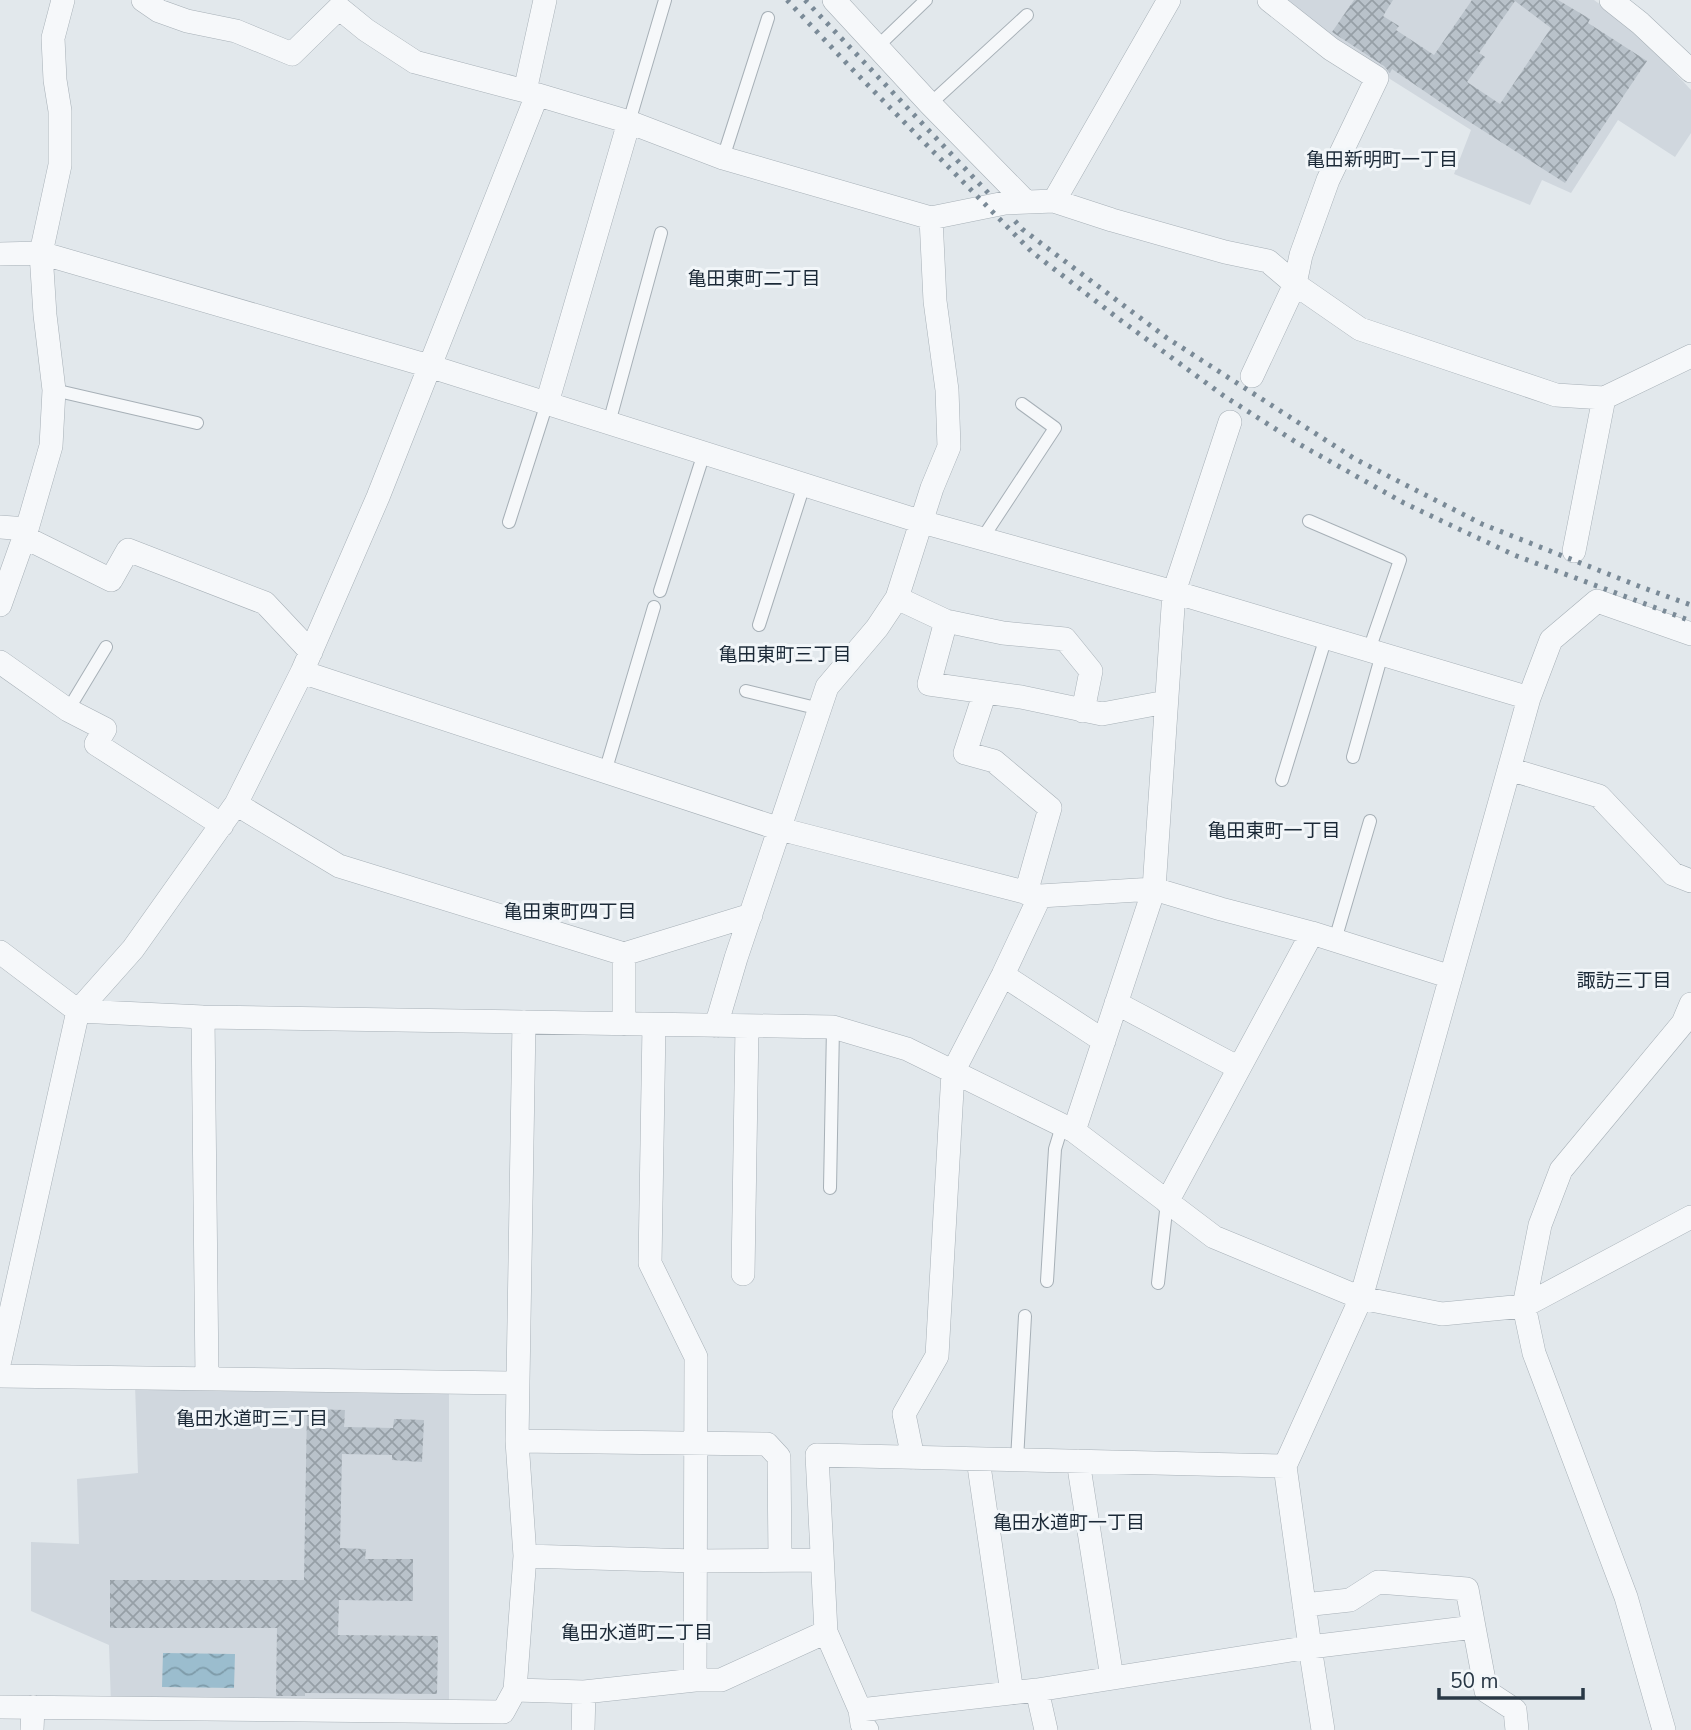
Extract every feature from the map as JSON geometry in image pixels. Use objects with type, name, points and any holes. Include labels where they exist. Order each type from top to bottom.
[{"type":"street","points":[[0,605],[51,446],[54,390],[41,253],[60,165],[60,111],[53,38],[63,0]]},
{"type":"street","points":[[143,0],[159,11],[187,21],[236,31],[292,54],[341,4],[366,30],[415,62],[629,122],[723,158],[931,218],[1005,203],[1054,201],[1226,252],[1268,261],[1295,284],[1360,329],[1556,395],[1604,398],[1691,356]]},
{"type":"street","points":[[0,1360],[78,1011],[133,948],[236,804],[306,662],[378,497],[531,93],[545,0]]},
{"type":"street","points":[[834,0],[1026,202]]},
{"type":"street","points":[[1054,201],[1169,0]]},
{"type":"street","points":[[1252,376],[1295,284],[1301,255],[1328,180],[1377,78],[1331,49],[1269,0]]},
{"type":"street","points":[[1611,0],[1691,71]]},
{"type":"street","points":[[547,403],[629,122]]},
{"type":"street","points":[[716,1026],[827,687],[877,628],[897,598],[932,488],[949,447],[947,390],[935,301],[931,218]]},
{"type":"street","points":[[0,254],[41,253],[429,366],[922,522],[1174,592],[1529,698]]},
{"type":"street","points":[[1574,551],[1604,398]]},
{"type":"street","points":[[1068,1128],[1104,1041],[1154,889],[1174,592],[1230,422]]},
{"type":"street","points":[[0,527],[25,533],[111,580],[128,550],[265,603],[306,662],[605,772],[780,829],[1033,895],[1154,889],[1312,933],[1451,977]]},
{"type":"street","points":[[897,598],[946,621],[1003,634],[1065,639],[1091,671],[1083,710]]},
{"type":"street","points":[[1323,1730],[1284,1466],[1361,1298],[1529,698],[1551,640],[1597,601],[1691,634]]},
{"type":"street","points":[[946,621],[929,684],[1021,697],[1102,715],[1166,702]]},
{"type":"street","points":[[0,662],[68,710],[105,729],[96,744],[222,825]]},
{"type":"street","points":[[913,1458],[904,1414],[937,1356],[953,1072],[1003,975],[1033,895],[1051,808],[994,761],[965,753],[985,692]]},
{"type":"street","points":[[1509,769],[1599,796],[1673,874],[1691,881]]},
{"type":"street","points":[[236,804],[339,866],[624,954],[751,915]]},
{"type":"street","points":[[1167,1202],[1312,933]]},
{"type":"street","points":[[624,954],[624,1024]]},
{"type":"street","points":[[2,958],[78,1011],[203,1017],[833,1027],[907,1049],[1068,1128],[1214,1237],[1361,1298],[1442,1314],[1524,1306],[1691,1217]]},
{"type":"street","points":[[1003,975],[1104,1041]]},
{"type":"street","points":[[1116,1003],[1239,1068]]},
{"type":"street","points":[[203,1017],[207,1379]]},
{"type":"street","points":[[1664,1730],[1626,1597],[1534,1353],[1524,1306],[1540,1225],[1561,1170],[1688,1019]]},
{"type":"street","points":[[0,1707],[223,1720],[466,1721],[503,1712],[515,1690],[525,1556],[517,1441],[524,1022]]},
{"type":"street","points":[[654,1025],[650,1263],[696,1357],[695,1680]]},
{"type":"street","points":[[743,1274],[747,1026]]},
{"type":"street","points":[[0,1376],[518,1383]]},
{"type":"street","points":[[517,1441],[767,1444],[779,1457],[780,1560]]},
{"type":"street","points":[[1284,1466],[817,1455],[826,1632],[864,1720],[1012,1693],[1310,1647],[1474,1627]]},
{"type":"street","points":[[978,1459],[1012,1693]]},
{"type":"street","points":[[1078,1461],[1112,1678]]},
{"type":"street","points":[[525,1556],[695,1561],[822,1560]]},
{"type":"street","points":[[1304,1605],[1350,1600],[1378,1582],[1467,1589],[1486,1691],[1515,1710],[1517,1730]]},
{"type":"street","points":[[515,1690],[584,1692],[695,1680],[721,1680],[826,1632]]},
{"type":"street","points":[[1037,1690],[1046,1730]]},
{"type":"street","points":[[583,1730],[584,1692]]},
{"type":"street","points":[[32,1730],[33,1707]]},
{"type":"lane","points":[[629,122],[666,0]]},
{"type":"lane","points":[[878,46],[926,0]]},
{"type":"lane","points":[[930,104],[1027,15]]},
{"type":"lane","points":[[723,158],[768,18]]},
{"type":"lane","points":[[609,423],[661,233]]},
{"type":"lane","points":[[54,390],[197,422]]},
{"type":"lane","points":[[509,522],[547,403]]},
{"type":"lane","points":[[982,539],[1055,428],[1022,404]]},
{"type":"lane","points":[[660,591],[704,453]]},
{"type":"lane","points":[[759,625],[804,485]]},
{"type":"lane","points":[[1309,521],[1400,560],[1353,757]]},
{"type":"lane","points":[[605,772],[654,607]]},
{"type":"lane","points":[[1282,780],[1326,637]]},
{"type":"lane","points":[[68,710],[106,647]]},
{"type":"lane","points":[[746,691],[820,709]]},
{"type":"lane","points":[[1335,940],[1370,821]]},
{"type":"lane","points":[[830,1188],[833,1027]]},
{"type":"lane","points":[[1047,1281],[1055,1149],[1068,1128]]},
{"type":"lane","points":[[1158,1283],[1167,1202]]},
{"type":"lane","points":[[1017,1460],[1026,1316]]},
{"type":"shaded area","points":[[1283,0],[1594,0],[1635,30],[1691,90],[1691,133],[1675,157],[1618,120],[1571,193],[1542,180],[1530,205],[1454,174],[1471,130],[1355,57]]},
{"type":"shaded area","points":[[135,1385],[449,1393],[449,1703],[111,1704],[109,1645],[31,1611],[31,1542],[79,1544],[77,1479],[138,1473]]},
{"type":"water","points":[[163,1653],[235,1654],[234,1688],[162,1687]]},
{"type":"building","points":[[1354,0],[1393,0],[1383,16],[1399,26],[1396,30],[1434,55],[1472,0],[1558,0],[1590,19],[1588,23],[1647,61],[1565,183],[1392,69],[1390,73],[1384,66],[1332,32]],"holes":[[[1515,1],[1551,28],[1500,104],[1467,82],[1485,57],[1479,53]]]},
{"type":"building","points":[[307,1409],[345,1410],[344,1427],[393,1428],[394,1419],[424,1420],[422,1462],[392,1460],[392,1455],[342,1454],[340,1548],[366,1549],[365,1559],[413,1559],[413,1601],[339,1600],[338,1635],[438,1636],[437,1694],[305,1693],[305,1696],[276,1696],[277,1628],[110,1628],[110,1580],[304,1580]]},
{"type":"railway","points":[[787,0],[1032,252],[1224,396],[1299,444],[1404,503],[1514,555],[1691,621]]},
{"type":"railway","points":[[805,0],[993,198]]},
{"type":"railway","points":[[1015,221],[1167,338],[1355,459],[1482,524],[1691,605]]},
{"type":"district","name":"亀田新明町一丁目","points":[[1382,159]]},
{"type":"district","name":"亀田東町二丁目","points":[[754,278]]},
{"type":"district","name":"亀田東町三丁目","points":[[785,654]]},
{"type":"district","name":"亀田東町一丁目","points":[[1274,830]]},
{"type":"district","name":"亀田東町四丁目","points":[[570,911]]},
{"type":"district","name":"諏訪三丁目","points":[[1624,980]]},
{"type":"district","name":"亀田水道町三丁目","points":[[252,1418]]},
{"type":"district","name":"亀田水道町一丁目","points":[[1069,1522]]},
{"type":"district","name":"亀田水道町二丁目","points":[[637,1632]]}]
